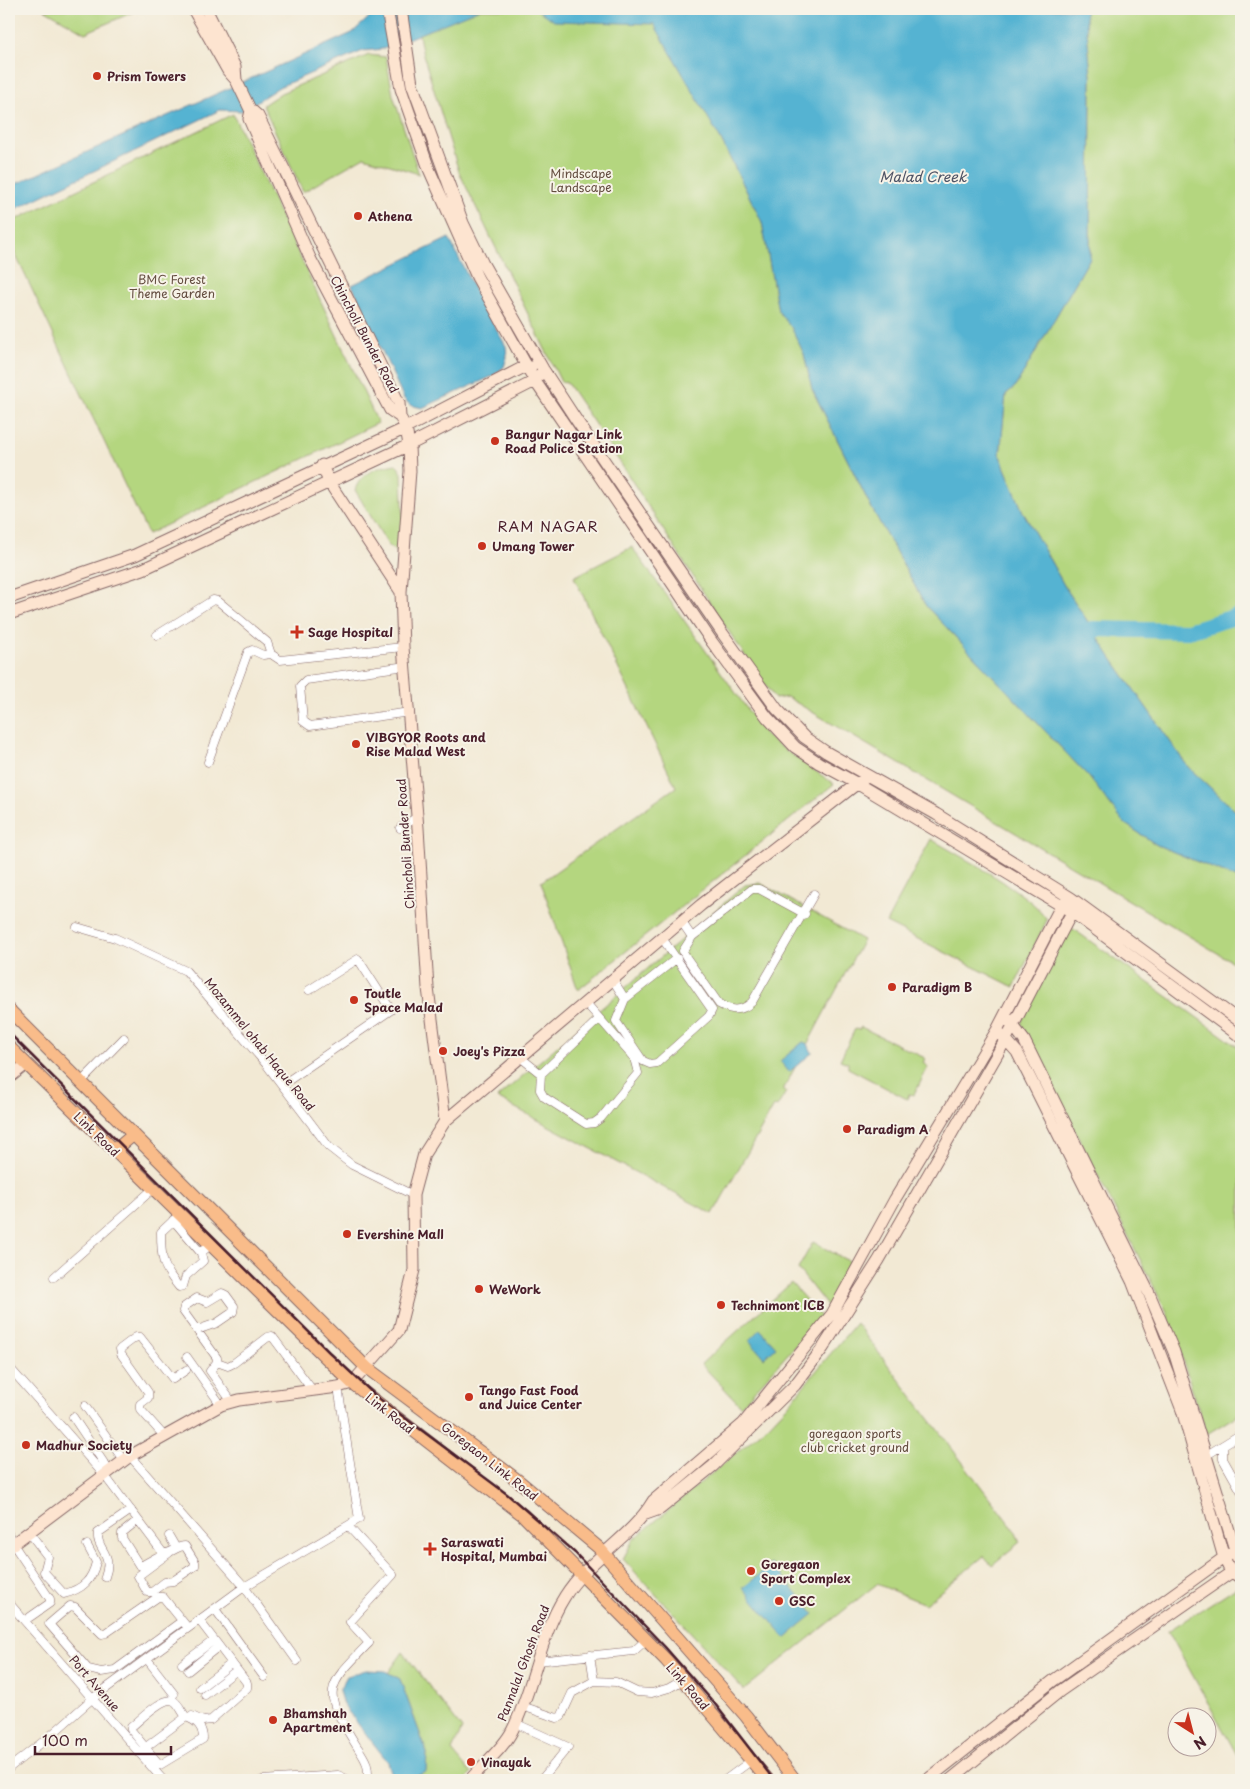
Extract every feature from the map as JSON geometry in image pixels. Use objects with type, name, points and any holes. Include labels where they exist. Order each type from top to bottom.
[{"type":"main road","name":"Link Road","points":[[9,1010],[368,1368]]},
{"type":"main road","name":"Link Road","points":[[9,1047],[153,1190],[176,1218],[206,1249],[352,1383],[523,1515],[647,1639],[768,1780]]},
{"type":"main road","points":[[114,1151],[134,1135]]},
{"type":"main road","name":"Goregaon Link Road","points":[[368,1368],[520,1482],[607,1556]]},
{"type":"main road","name":"Link Road","points":[[607,1556],[746,1716],[795,1780]]},
{"type":"street","points":[[193,9],[228,71],[237,81]]},
{"type":"street","points":[[206,9],[235,67],[237,81],[250,110]]},
{"type":"street","points":[[387,9],[394,56],[410,115],[448,215],[477,277],[535,381],[712,642],[767,717],[795,747],[819,763],[862,780],[936,814],[1071,898],[1241,1022]]},
{"type":"street","points":[[401,9],[406,54],[412,84],[463,223],[483,264],[543,369],[723,634],[777,709],[804,737],[862,780],[1072,912],[1241,1037]]},
{"type":"street","name":"Chincholi Bunder Road","points":[[250,110],[258,116],[399,403],[400,417],[406,428],[409,444],[410,471],[401,592],[403,647],[410,712],[428,988],[445,1121]]},
{"type":"street","name":"Chincholi Bunder Road","points":[[250,110],[249,119],[310,258],[390,410],[400,417]]},
{"type":"street","points":[[9,598],[135,555],[406,428],[526,366],[543,369]]},
{"type":"street","points":[[9,614],[143,569],[330,482],[535,381],[543,369]]},
{"type":"street","points":[[322,466],[330,482],[401,592]]},
{"type":"street","points":[[157,635],[213,600],[218,600],[266,642],[271,654],[280,660],[403,647]]},
{"type":"street","points":[[208,762],[248,652],[252,650],[263,655],[271,654]]},
{"type":"street","points":[[406,666],[306,680],[300,686],[303,721],[310,726],[410,712]]},
{"type":"street","points":[[30,1617],[50,1604],[50,1599],[10,1542],[29,1532],[127,1459],[164,1436],[227,1404],[338,1388],[352,1383],[368,1368],[399,1330],[414,1270],[413,1195],[424,1154],[445,1121],[681,922],[862,780]]},
{"type":"street","points":[[400,828],[417,817]]},
{"type":"street","points":[[805,914],[759,889],[752,889],[692,937],[684,950],[686,957],[719,1004],[737,1010],[745,1008],[752,1002],[805,914],[814,894]]},
{"type":"street","points":[[646,1514],[653,1501],[743,1424],[771,1392],[832,1314],[895,1199],[997,1030],[1061,906],[1071,898]]},
{"type":"street","points":[[646,1514],[660,1508],[713,1466],[795,1385],[844,1317],[1014,1026],[1072,912],[1071,898]]},
{"type":"street","points":[[681,922],[692,937]]},
{"type":"street","name":"Mozammel ohab Haque Road","points":[[78,927],[115,938],[186,971],[282,1085],[329,1147],[352,1165],[413,1195]]},
{"type":"street","points":[[662,938],[677,958],[712,1010],[709,1016],[657,1063],[650,1064],[643,1061],[618,1025],[617,1017],[625,1000],[677,958]]},
{"type":"street","points":[[282,1085],[391,1010],[358,959],[309,990]]},
{"type":"street","points":[[613,980],[625,1000]]},
{"type":"street","points":[[586,1003],[634,1058],[638,1073],[600,1118],[586,1124],[544,1097],[540,1090],[541,1074],[599,1018]]},
{"type":"street","points":[[1004,1015],[1024,1040],[1149,1308],[1182,1410],[1238,1548],[1239,1572]]},
{"type":"street","points":[[997,1030],[1017,1052],[1132,1281],[1149,1308]]},
{"type":"street","points":[[81,1082],[124,1038]]},
{"type":"street","points":[[520,1057],[541,1074]]},
{"type":"street","points":[[9,1078],[25,1065]]},
{"type":"street","points":[[54,1277],[153,1190]]},
{"type":"street","points":[[176,1218],[161,1232],[161,1259],[168,1273],[179,1287],[183,1286],[186,1276],[203,1261],[206,1249]]},
{"type":"street","points":[[862,1260],[875,1266]]},
{"type":"street","points":[[197,1330],[217,1323],[233,1312],[234,1306],[226,1295],[222,1293],[207,1302],[197,1298],[184,1307],[183,1310],[197,1330],[217,1358],[217,1362],[210,1371],[227,1404]]},
{"type":"street","points":[[217,1362],[228,1366],[272,1336],[313,1391]]},
{"type":"street","points":[[164,1436],[140,1409],[140,1404],[148,1398],[148,1392],[121,1354],[120,1349],[136,1337],[140,1337],[172,1379],[186,1370]]},
{"type":"street","points":[[187,1357],[227,1404]]},
{"type":"street","points":[[9,1367],[108,1474]]},
{"type":"street","points":[[9,1768],[49,1737],[93,1698],[244,1587],[359,1519],[338,1388]]},
{"type":"street","points":[[85,1406],[127,1459],[244,1587],[297,1661]]},
{"type":"street","points":[[73,1417],[131,1510],[166,1553]]},
{"type":"street","points":[[1201,1458],[1224,1446],[1241,1434]]},
{"type":"street","points":[[1224,1446],[1223,1459],[1241,1491]]},
{"type":"street","points":[[1201,1458],[1224,1558],[1239,1572]]},
{"type":"street","points":[[105,1578],[108,1562],[107,1554],[97,1538],[98,1533],[131,1510]]},
{"type":"street","name":"Pannalal Ghosh Road","points":[[475,1779],[511,1732],[537,1661],[565,1596],[582,1574],[607,1556],[646,1514]]},
{"type":"street","points":[[138,1520],[122,1533],[122,1538],[139,1565],[141,1566],[166,1553],[176,1548],[185,1546],[195,1562],[195,1566],[173,1581],[165,1582],[152,1592],[147,1592],[138,1576],[166,1553]]},
{"type":"street","points":[[348,1526],[393,1575],[350,1622],[369,1643],[344,1668],[335,1682],[331,1698],[335,1711],[369,1765],[368,1780]]},
{"type":"street","points":[[29,1532],[48,1557],[44,1572],[64,1594],[90,1579],[96,1562],[87,1545]]},
{"type":"street","points":[[169,1536],[176,1548]]},
{"type":"street","points":[[927,1780],[1054,1680],[1238,1548]]},
{"type":"street","points":[[950,1780],[1060,1691],[1140,1636],[1239,1572]]},
{"type":"street","points":[[182,1621],[115,1670],[101,1672],[88,1669],[49,1624],[70,1606],[75,1606],[102,1634],[158,1597],[163,1597],[188,1628]]},
{"type":"street","name":"Port Avenue","points":[[9,1603],[93,1698],[143,1750],[163,1780]]},
{"type":"street","points":[[215,1608],[264,1677]]},
{"type":"street","points":[[182,1704],[193,1718],[203,1721],[211,1720],[247,1688],[246,1683],[235,1667],[199,1620]]},
{"type":"street","points":[[1132,1625],[1140,1636]]},
{"type":"street","points":[[42,1640],[53,1630]]},
{"type":"street","points":[[537,1661],[634,1651],[647,1639]]},
{"type":"street","points":[[214,1640],[185,1668],[219,1646]]},
{"type":"street","points":[[590,1655],[594,1681]]},
{"type":"street","points":[[147,1659],[174,1694]]},
{"type":"street","points":[[203,1691],[235,1667]]},
{"type":"street","points":[[76,1679],[88,1669]]},
{"type":"street","points":[[522,1706],[557,1718],[560,1717],[572,1693],[594,1681],[616,1682],[637,1692],[652,1693],[669,1688],[683,1680]]},
{"type":"street","points":[[1054,1680],[1060,1691]]},
{"type":"street","points":[[174,1701],[186,1717],[195,1720],[203,1731],[204,1740],[160,1765],[143,1750],[131,1727],[160,1703],[174,1701]]},
{"type":"street","points":[[143,1750],[186,1717]]},
{"type":"street","points":[[515,1723],[568,1747],[541,1780]]},
{"type":"street","points":[[966,1748],[975,1760]]},
{"type":"street","points":[[725,1780],[752,1760]]},
{"type":"street","points":[[262,1780],[338,1775],[349,1780]]},
{"type":"green space","points":[[44,9],[140,9],[85,33]]},
{"type":"green space","name":"Mindscape Landscape","points":[[414,9],[647,9],[721,140],[762,222],[778,311],[791,326],[804,354],[812,389],[870,505],[926,606],[1089,777],[1124,823],[1157,845],[1241,880],[1241,967],[787,697],[775,699],[722,621],[594,422],[567,383],[561,382],[459,172],[422,51]]},
{"type":"green space","points":[[1085,9],[1241,9],[1241,816],[1188,767],[1111,657],[1065,587],[1023,512],[1000,456],[1006,394],[1015,387],[1090,258],[1091,76]]},
{"type":"green space","points":[[369,55],[386,57],[393,95],[419,174],[364,157],[303,192],[263,105],[281,93]]},
{"type":"green space","name":"BMC Forest Theme Garden","points":[[233,114],[378,423],[148,534],[9,241],[9,223]]},
{"type":"green space","points":[[396,464],[402,473],[404,536],[401,546],[396,552],[388,545],[355,490],[361,479],[371,471]]},
{"type":"green space","points":[[632,547],[767,737],[834,784],[578,990],[541,882],[676,787],[574,577]]},
{"type":"green space","points":[[931,839],[1012,888],[1027,899],[1047,920],[1014,987],[886,923]]},
{"type":"green space","points":[[760,883],[863,940],[783,1090],[786,1092],[777,1107],[774,1106],[713,1214],[497,1098],[745,885]]},
{"type":"green space","points":[[1069,926],[1241,1049],[1241,1413],[1207,1434],[1167,1313],[1021,1023]]},
{"type":"green space","points":[[861,1027],[925,1058],[923,1063],[928,1067],[914,1095],[909,1094],[907,1099],[848,1068],[848,1063],[840,1060],[855,1029],[859,1030]]},
{"type":"green space","points":[[813,1242],[852,1263],[827,1306],[798,1269]]},
{"type":"green space","points":[[791,1283],[821,1317],[741,1406],[701,1364]]},
{"type":"green space","name":"goregaon sports club cricket ground","points":[[856,1323],[1015,1531],[1020,1542],[992,1565],[984,1556],[925,1604],[877,1584],[744,1690],[623,1559],[633,1540],[769,1425]]},
{"type":"green space","points":[[1238,1586],[1241,1592],[1241,1762],[1218,1721],[1218,1706],[1210,1706],[1168,1631]]},
{"type":"green space","points":[[403,1652],[462,1729],[452,1751],[471,1774],[465,1780],[416,1780],[415,1777],[426,1772],[427,1753],[400,1679],[388,1673]]},
{"type":"water","points":[[404,9],[480,9],[383,49],[363,51],[279,87],[242,111],[220,110],[9,212],[9,187],[352,33],[375,12]]},
{"type":"water","name":"Malad Creek","points":[[536,9],[1085,9],[1091,76],[1090,258],[1015,387],[1006,394],[1000,456],[1023,512],[1065,587],[1111,657],[1188,767],[1241,816],[1241,880],[1157,845],[1124,823],[1089,777],[926,606],[870,505],[812,389],[804,354],[791,327],[778,311],[762,222],[721,140],[654,24],[554,21]]},
{"type":"water","points":[[449,238],[481,303],[506,346],[507,357],[504,367],[493,376],[422,408],[410,405],[404,399],[352,285]]},
{"type":"water","points":[[803,1042],[808,1044],[812,1053],[789,1072],[780,1061]]},
{"type":"water","points":[[760,1329],[776,1347],[764,1358],[749,1340]]},
{"type":"water","name":"GSC","points":[[772,1564],[814,1614],[785,1638],[743,1588]]},
{"type":"water","points":[[366,1670],[385,1671],[400,1679],[427,1753],[426,1772],[408,1780],[393,1780],[388,1762],[343,1705],[339,1691],[347,1676]]},
{"type":"waterway","points":[[1092,629],[1188,631],[1241,615]]},
{"type":"railway","points":[[9,1033],[329,1352],[377,1397],[507,1494],[575,1553],[665,1647],[715,1704],[774,1780]]},
{"type":"place","name":"Prism Towers","points":[[97,76]]},
{"type":"place","name":"Athena","points":[[358,216]]},
{"type":"place","name":"Bangur Nagar Link Road Police Station","points":[[495,441]]},
{"type":"place","name":"Umang Tower","points":[[482,546]]},
{"type":"place","name":"Sage Hospital","points":[[297,632]]},
{"type":"place","name":"VIBGYOR Roots and Rise Malad West","points":[[356,744]]},
{"type":"place","name":"Paradigm B","points":[[892,987]]},
{"type":"place","name":"Toutle Space Malad","points":[[354,1000]]},
{"type":"place","name":"Joey's Pizza","points":[[443,1051]]},
{"type":"place","name":"Paradigm A","points":[[847,1129]]},
{"type":"place","name":"Evershine Mall","points":[[347,1234]]},
{"type":"place","name":"WeWork","points":[[479,1289]]},
{"type":"place","name":"Technimont ICB","points":[[721,1305]]},
{"type":"place","name":"Tango Fast Food and Juice Center","points":[[469,1397]]},
{"type":"place","name":"Madhur Society","points":[[26,1445]]},
{"type":"place","name":"Saraswati Hospital, Mumbai","points":[[430,1549]]},
{"type":"place","name":"Goregaon Sport Complex","points":[[751,1571]]},
{"type":"place","name":"GSC","points":[[779,1601]]},
{"type":"place","name":"Bhamshah Apartment","points":[[273,1720]]},
{"type":"place","name":"Vinayak","points":[[471,1762]]},
{"type":"district","name":"RAM NAGAR","points":[[548,526]]}]
